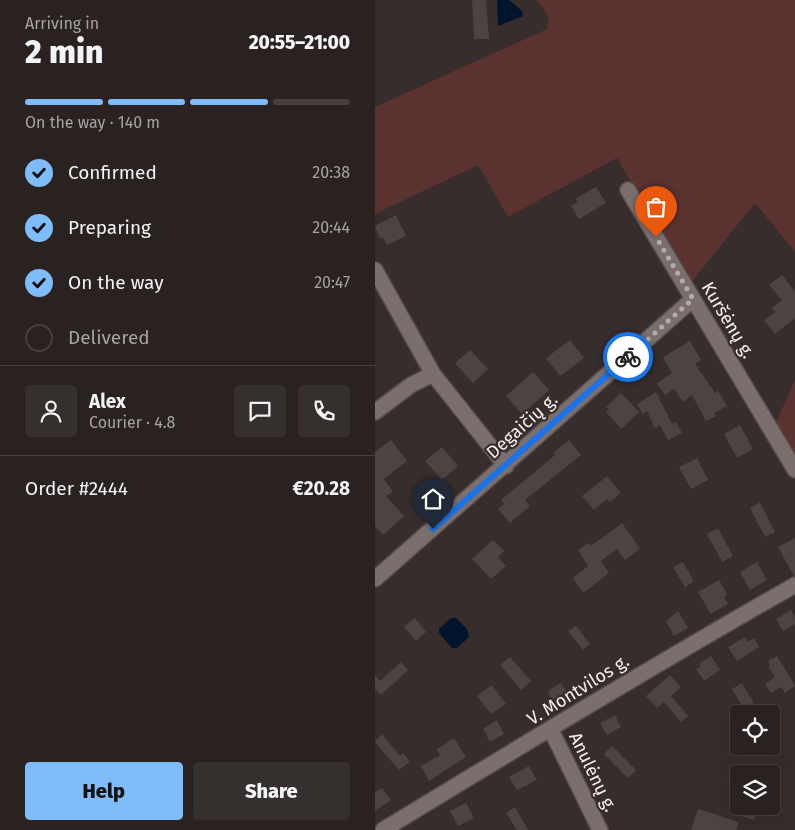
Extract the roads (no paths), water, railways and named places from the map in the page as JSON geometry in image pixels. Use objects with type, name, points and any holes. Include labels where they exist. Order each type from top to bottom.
[{"type":"street","name":"Kuršėnų g.","points":[[627,190],[795,470]]},
{"type":"street","points":[[375,270],[433,374],[506,466]]},
{"type":"street","name":"Degaičių g.","points":[[375,579],[506,466],[693,299]]},
{"type":"street","points":[[375,412],[411,385],[433,374]]},
{"type":"street","name":"V. Montvilos g.","points":[[383,830],[551,730],[658,662],[795,585]]},
{"type":"street","name":"Anulėnų g.","points":[[551,730],[600,830]]},
{"type":"water","points":[[497,0],[509,0],[522,11],[523,16],[498,26]]},
{"type":"water","points":[[451,618],[456,618],[467,629],[469,637],[457,648],[452,648],[439,633],[439,629]]}]
